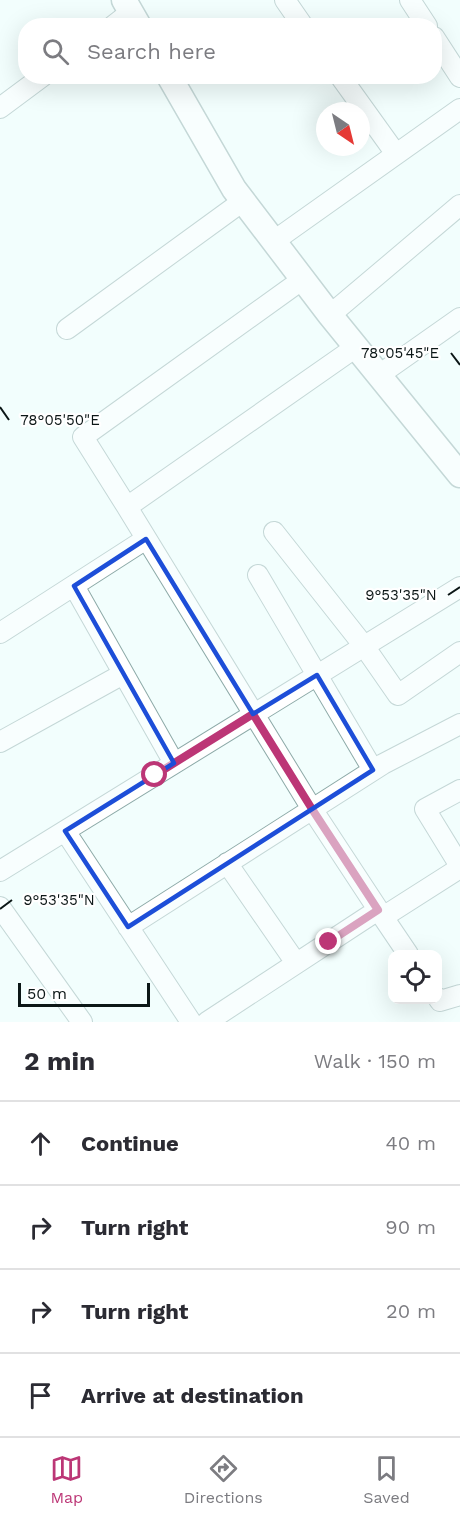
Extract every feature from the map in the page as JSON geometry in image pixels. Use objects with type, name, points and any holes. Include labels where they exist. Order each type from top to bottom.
[{"type":"street","points":[[285,0],[297,18]]},
{"type":"street","points":[[411,0],[422,18]]},
{"type":"street","points":[[442,48],[460,77]]},
{"type":"street","points":[[0,108],[32,84]]},
{"type":"street","points":[[174,84],[234,189],[330,315],[457,466]]},
{"type":"street","points":[[346,84],[396,154]]},
{"type":"street","points":[[274,241],[460,108]]},
{"type":"street","points":[[67,329],[243,201]]},
{"type":"street","points":[[330,315],[460,205]]},
{"type":"street","points":[[303,279],[82,437],[312,809],[405,950]]},
{"type":"street","points":[[379,375],[460,318]]},
{"type":"street","points":[[127,507],[356,347]]},
{"type":"street","points":[[273,532],[364,646],[398,695],[460,652]]},
{"type":"street","points":[[0,633],[146,539]]},
{"type":"street","points":[[258,576],[373,770]]},
{"type":"street","points":[[74,586],[174,763]]},
{"type":"street","points":[[0,871],[460,587]]},
{"type":"street","points":[[0,742],[123,674]]},
{"type":"street","points":[[128,927],[373,770],[460,724]]},
{"type":"street","points":[[207,1022],[296,963],[460,867],[425,809],[460,790]]},
{"type":"street","points":[[65,831],[191,1022]]},
{"type":"street","points":[[227,863],[296,963]]},
{"type":"street","points":[[0,907],[82,1022]]},
{"type":"street","points":[[442,1000],[460,995]]},
{"type":"highlighted area","points":[[146,539],[253,714],[317,675],[373,770],[128,927],[65,831],[174,763],[74,586]]},
{"type":"route","points":[[155,775],[253,714],[378,910],[329,942]]}]
